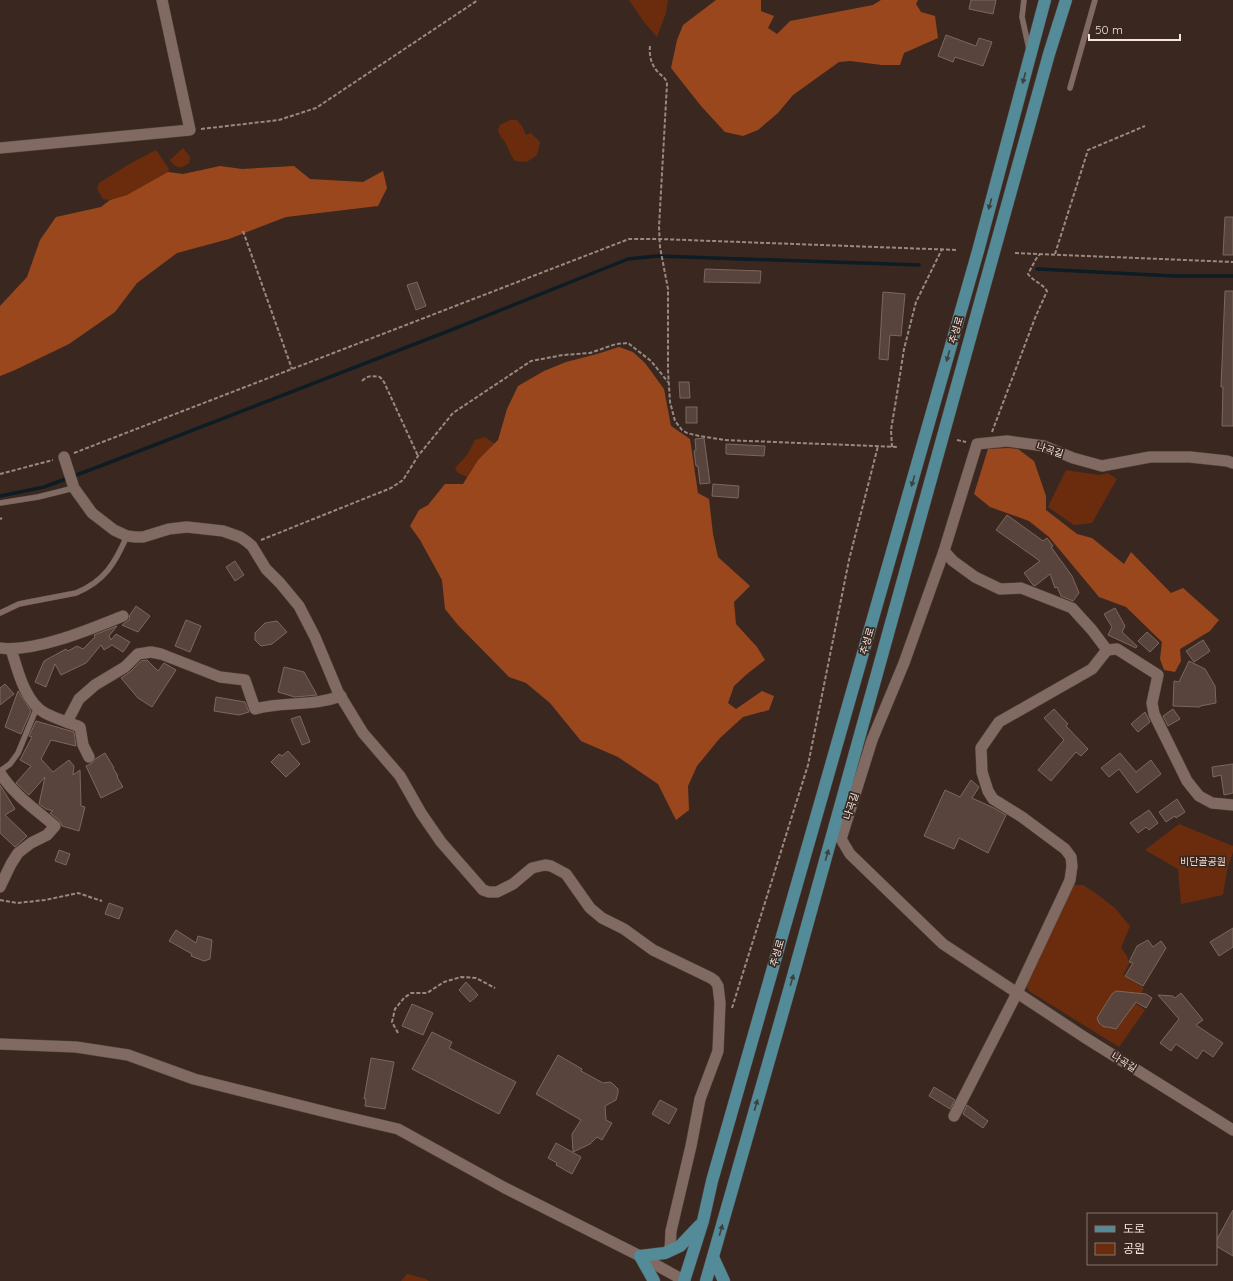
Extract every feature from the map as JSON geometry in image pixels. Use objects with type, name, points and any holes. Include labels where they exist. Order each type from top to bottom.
[{"type":"main road","name":"추성로","points":[[684,1281],[703,1221],[712,1181],[976,259],[1045,0]]},
{"type":"main road","name":"추성로","points":[[706,1281],[790,986],[1049,54],[1066,0]]},
{"type":"main road","points":[[654,1281],[640,1256],[665,1253],[680,1246],[703,1221]]},
{"type":"main road","points":[[713,1257],[724,1281]]},
{"type":"street","points":[[0,148],[190,130],[162,0]]},
{"type":"street","name":"나곡길","points":[[1233,463],[1190,457],[1150,457],[1102,466],[1073,458],[1044,446],[1007,441],[977,444],[944,551],[904,663],[872,740],[841,839],[850,854],[943,944],[1084,1037],[1233,1130]]},
{"type":"street","points":[[66,461],[74,488],[92,513],[114,530],[127,536],[143,537],[169,529],[187,527],[231,534],[246,541],[252,546],[266,568],[291,596],[306,618],[333,680],[363,733],[400,776],[433,832],[483,890],[497,892],[513,884],[532,868],[545,865],[551,866],[566,874],[590,908],[602,918],[624,929],[653,950],[705,974],[715,981],[719,991],[718,1051],[700,1099],[691,1146],[671,1230],[670,1250]]},
{"type":"street","points":[[944,551],[953,561],[975,577],[1000,589],[1021,588],[1072,608],[1092,630],[1107,650]]},
{"type":"street","points":[[89,757],[83,745],[80,727],[44,713],[37,707],[25,689],[5,649],[40,644],[85,631],[123,616]]},
{"type":"street","points":[[954,1116],[1017,993],[1070,880],[1072,866],[1071,857],[1065,849],[1022,817],[993,799],[988,791],[982,772],[981,748],[999,722],[1092,669],[1107,650],[1117,649],[1158,675],[1152,703],[1154,714],[1187,780],[1199,796],[1212,803],[1233,805]]},
{"type":"street","points":[[67,722],[74,707],[85,693],[94,685],[125,666],[138,654],[151,652],[161,654],[220,677],[245,680],[252,705],[255,709],[322,702],[341,696]]},
{"type":"street","points":[[0,772],[10,788],[55,826],[47,835],[31,843],[18,853],[0,887]]},
{"type":"street","points":[[0,1044],[76,1047],[128,1056],[194,1079],[398,1129],[505,1188],[640,1256],[684,1281]]},
{"type":"lane","points":[[1024,0],[1022,17],[1030,56]]},
{"type":"lane","points":[[1070,88],[1095,0]]},
{"type":"lane","points":[[0,503],[74,488]]},
{"type":"lane","points":[[0,613],[19,604],[76,593],[96,583],[112,566],[127,536]]},
{"type":"lane","points":[[0,772],[10,764],[18,752],[37,707]]},
{"type":"path","points":[[190,130],[279,120],[316,108],[478,0]]},
{"type":"path","points":[[650,46],[653,66],[667,80],[668,84],[659,239],[668,288],[670,402],[678,426],[687,433],[725,440],[898,446]]},
{"type":"path","points":[[1055,254],[1088,150],[1145,126]]},
{"type":"path","points":[[243,231],[292,369]]},
{"type":"path","points":[[0,474],[66,461],[292,369],[629,239],[957,250]]},
{"type":"path","points":[[892,446],[891,430],[904,349],[914,308],[925,281],[942,249]]},
{"type":"path","points":[[1015,253],[1233,262]]},
{"type":"path","points":[[988,442],[1035,318],[1047,291],[1044,286],[1032,280],[1028,274],[1040,254]]},
{"type":"path","points":[[252,546],[257,541],[391,488],[403,480],[418,456],[453,413],[531,361],[563,355],[590,353],[616,344],[628,343],[651,361],[669,382]]},
{"type":"path","points":[[362,382],[366,377],[371,376],[380,378],[384,382],[418,456]]},
{"type":"path","points":[[730,1013],[808,765],[849,560],[878,446]]},
{"type":"path","points":[[0,900],[17,903],[45,900],[78,893],[102,901]]},
{"type":"path","points":[[398,1033],[392,1022],[395,1009],[404,998],[411,993],[427,992],[444,982],[461,977],[476,978],[495,988]]},
{"type":"green space","points":[[629,0],[668,0],[666,13],[657,37],[644,22]]},
{"type":"green space","points":[[510,120],[517,120],[522,126],[526,135],[531,133],[540,142],[537,155],[527,162],[515,161],[499,133],[498,130],[500,125]]},
{"type":"green space","points":[[183,148],[190,157],[189,163],[179,167],[174,165],[170,160]]},
{"type":"green space","points":[[156,150],[169,169],[168,172],[127,195],[119,198],[103,199],[97,189],[99,183],[131,163]]},
{"type":"green space","points":[[485,437],[495,444],[478,460],[467,477],[458,473],[455,468],[467,455],[475,440]]},
{"type":"green space","points":[[1066,470],[1099,475],[1108,473],[1117,479],[1092,523],[1074,525],[1048,507]]},
{"type":"green space","name":"비단골공원","points":[[1179,824],[1233,846],[1223,895],[1181,904],[1178,869],[1145,850]]},
{"type":"green space","points":[[1073,885],[1083,885],[1094,892],[1115,908],[1130,926],[1121,948],[1127,956],[1129,964],[1123,975],[1144,988],[1135,1003],[1145,1010],[1119,1047],[1029,991],[1026,985]]},
{"type":"green space","points":[[407,1274],[426,1279],[429,1281],[401,1281]]},
{"type":"shaded area","points":[[716,0],[761,0],[761,11],[774,16],[768,28],[777,34],[790,21],[873,5],[881,0],[918,0],[916,4],[921,12],[935,16],[938,38],[904,53],[900,65],[882,65],[850,61],[839,62],[793,95],[778,113],[758,130],[743,136],[725,132],[701,106],[671,68],[677,40],[683,25]]},
{"type":"shaded area","points":[[220,166],[242,169],[294,166],[310,179],[363,182],[383,171],[387,188],[378,206],[286,217],[229,239],[177,253],[137,283],[115,312],[69,344],[0,376],[0,306],[27,277],[40,240],[56,217],[101,207],[110,200],[127,195],[168,172],[183,174]]},
{"type":"shaded area","points":[[619,347],[633,352],[645,363],[664,389],[671,426],[690,439],[698,493],[709,499],[713,534],[718,557],[750,586],[734,602],[736,624],[757,647],[765,660],[734,686],[728,703],[736,709],[762,691],[774,696],[769,710],[743,717],[720,738],[697,766],[688,786],[689,810],[676,820],[658,784],[618,757],[581,741],[550,703],[526,683],[509,677],[458,625],[445,609],[442,580],[420,540],[410,526],[419,510],[428,505],[445,484],[463,484],[478,460],[498,440],[507,409],[518,386],[544,371],[566,362]]},
{"type":"shaded area","points":[[988,449],[1018,449],[1034,461],[1046,496],[1046,510],[1077,534],[1092,538],[1124,564],[1131,552],[1171,593],[1183,588],[1219,620],[1210,631],[1180,649],[1181,661],[1175,672],[1164,670],[1160,659],[1162,642],[1126,607],[1099,597],[1049,537],[1029,521],[990,507],[974,494]]},
{"type":"building","points":[[971,0],[996,0],[993,14],[969,9]]},
{"type":"building","points":[[946,35],[976,46],[979,38],[992,42],[983,66],[955,57],[953,62],[938,56]]},
{"type":"building","points":[[1225,217],[1233,217],[1233,255],[1223,255]]},
{"type":"building","points":[[705,269],[761,271],[760,283],[704,282]]},
{"type":"building","points":[[417,282],[426,306],[416,310],[407,285]]},
{"type":"building","points":[[1225,291],[1233,291],[1233,426],[1222,426],[1223,387],[1221,387]]},
{"type":"building","points":[[883,292],[905,294],[901,336],[890,335],[888,360],[879,359]]},
{"type":"building","points":[[679,382],[689,382],[690,398],[680,398]]},
{"type":"building","points":[[686,407],[697,407],[697,423],[686,423]]},
{"type":"building","points":[[704,438],[710,483],[700,484],[698,466],[696,466],[694,451],[696,450],[695,439]]},
{"type":"building","points":[[726,444],[765,446],[764,456],[726,454]]},
{"type":"building","points":[[713,484],[739,486],[738,498],[712,496]]},
{"type":"building","points":[[1007,515],[1043,541],[1047,538],[1053,546],[1051,547],[1072,576],[1079,593],[1073,601],[1061,596],[1057,587],[1055,588],[1050,574],[1035,586],[1033,585],[1024,573],[1040,561],[996,530]]},
{"type":"building","points":[[235,561],[244,575],[235,581],[226,567]]},
{"type":"building","points":[[136,606],[150,616],[138,632],[122,625],[129,620],[130,615]]},
{"type":"building","points":[[1115,608],[1125,626],[1122,632],[1137,646],[1136,648],[1108,635],[1112,627],[1104,614]]},
{"type":"building","points":[[186,620],[201,626],[190,652],[175,646]]},
{"type":"building","points":[[277,621],[287,632],[272,644],[261,646],[255,640],[255,633],[265,623]]},
{"type":"building","points":[[117,626],[109,636],[111,640],[116,634],[130,642],[123,652],[112,645],[104,650],[101,645],[86,663],[61,675],[55,664],[46,687],[35,682],[44,661],[66,649],[68,651],[77,646],[83,649],[95,637],[94,635]]},
{"type":"building","points":[[1147,632],[1159,643],[1150,652],[1138,641]]},
{"type":"building","points":[[1203,640],[1210,651],[1194,662],[1186,651]]},
{"type":"building","points":[[147,660],[158,671],[164,663],[176,670],[152,707],[138,698],[121,678],[130,672],[141,661]]},
{"type":"building","points":[[1189,661],[1205,669],[1215,686],[1216,703],[1200,707],[1173,706],[1174,681],[1179,682]]},
{"type":"building","points":[[284,667],[304,672],[317,695],[295,697],[278,692]]},
{"type":"building","points":[[5,684],[14,694],[0,705],[0,688]]},
{"type":"building","points":[[18,691],[31,711],[21,734],[5,727]]},
{"type":"building","points":[[216,697],[245,702],[249,712],[239,715],[214,711]]},
{"type":"building","points":[[1054,709],[1068,724],[1066,726],[1088,749],[1081,756],[1076,752],[1051,781],[1038,770],[1064,740],[1044,718]]},
{"type":"building","points":[[1173,709],[1180,719],[1168,726],[1163,716]]},
{"type":"building","points":[[1145,712],[1150,722],[1138,732],[1131,724]]},
{"type":"building","points":[[300,716],[310,742],[302,745],[291,719]]},
{"type":"building","points":[[36,721],[74,732],[76,746],[51,740],[41,759],[53,772],[69,760],[74,766],[73,775],[80,770],[81,806],[85,807],[79,831],[62,826],[60,821],[50,813],[53,811],[46,809],[39,804],[45,777],[29,795],[16,783],[31,766],[20,760],[32,737],[29,736]]},
{"type":"building","points":[[288,751],[300,764],[286,777],[271,762],[279,754],[282,756]]},
{"type":"building","points":[[105,753],[123,787],[101,798],[86,766]]},
{"type":"building","points":[[1120,753],[1136,772],[1151,760],[1161,774],[1137,793],[1119,769],[1109,777],[1101,768]]},
{"type":"building","points":[[1233,764],[1233,793],[1224,795],[1221,775],[1213,777],[1212,767]]},
{"type":"building","points":[[971,780],[979,787],[972,798],[1006,815],[988,853],[959,838],[954,849],[924,836],[945,790],[960,797]]},
{"type":"building","points":[[0,785],[15,809],[5,815],[27,836],[15,847],[0,833]]},
{"type":"building","points":[[1177,799],[1185,812],[1166,822],[1159,812]]},
{"type":"building","points":[[1149,810],[1158,823],[1149,830],[1146,827],[1138,833],[1130,823]]},
{"type":"building","points":[[59,850],[70,854],[66,865],[55,861]]},
{"type":"building","points":[[109,903],[123,908],[119,919],[105,914]]},
{"type":"building","points":[[1233,928],[1233,947],[1219,956],[1210,942]]},
{"type":"building","points":[[176,930],[196,943],[198,936],[212,940],[210,959],[204,961],[191,956],[192,954],[169,941]]},
{"type":"building","points":[[1148,940],[1153,947],[1161,941],[1166,948],[1143,986],[1125,976],[1133,963],[1129,962],[1137,946]]},
{"type":"building","points":[[466,982],[478,995],[470,1002],[459,990]]},
{"type":"building","points":[[1116,991],[1146,994],[1152,998],[1146,1008],[1136,1002],[1116,1029],[1104,1027],[1099,1023],[1097,1018],[1112,994]]},
{"type":"building","points":[[1181,993],[1203,1020],[1196,1025],[1223,1043],[1213,1057],[1203,1050],[1197,1059],[1176,1044],[1171,1051],[1160,1043],[1179,1019],[1158,995],[1173,996],[1175,998]]},
{"type":"building","points":[[412,1004],[433,1013],[423,1035],[402,1026]]},
{"type":"building","points":[[432,1032],[452,1042],[449,1048],[516,1082],[499,1114],[412,1069]]},
{"type":"building","points":[[558,1055],[582,1069],[581,1071],[603,1083],[610,1082],[618,1089],[616,1100],[605,1106],[606,1120],[612,1123],[602,1140],[597,1137],[590,1144],[573,1152],[572,1134],[581,1120],[536,1094]]},
{"type":"building","points":[[371,1058],[394,1062],[385,1109],[365,1106],[366,1099],[364,1099]]},
{"type":"building","points":[[934,1087],[955,1100],[950,1109],[929,1096]]},
{"type":"building","points":[[660,1100],[677,1109],[669,1124],[652,1114]]},
{"type":"building","points":[[967,1105],[988,1121],[983,1128],[963,1114]]},
{"type":"building","points":[[556,1143],[581,1157],[572,1174],[556,1165],[557,1163],[548,1158]]},
{"type":"building","points":[[1233,1210],[1233,1256],[1217,1247],[1217,1239]]},
{"type":"waterway","points":[[0,496],[44,487],[103,465],[451,330],[628,259],[657,256],[919,265]]},
{"type":"waterway","points":[[1037,269],[1174,276],[1233,276]]}]
